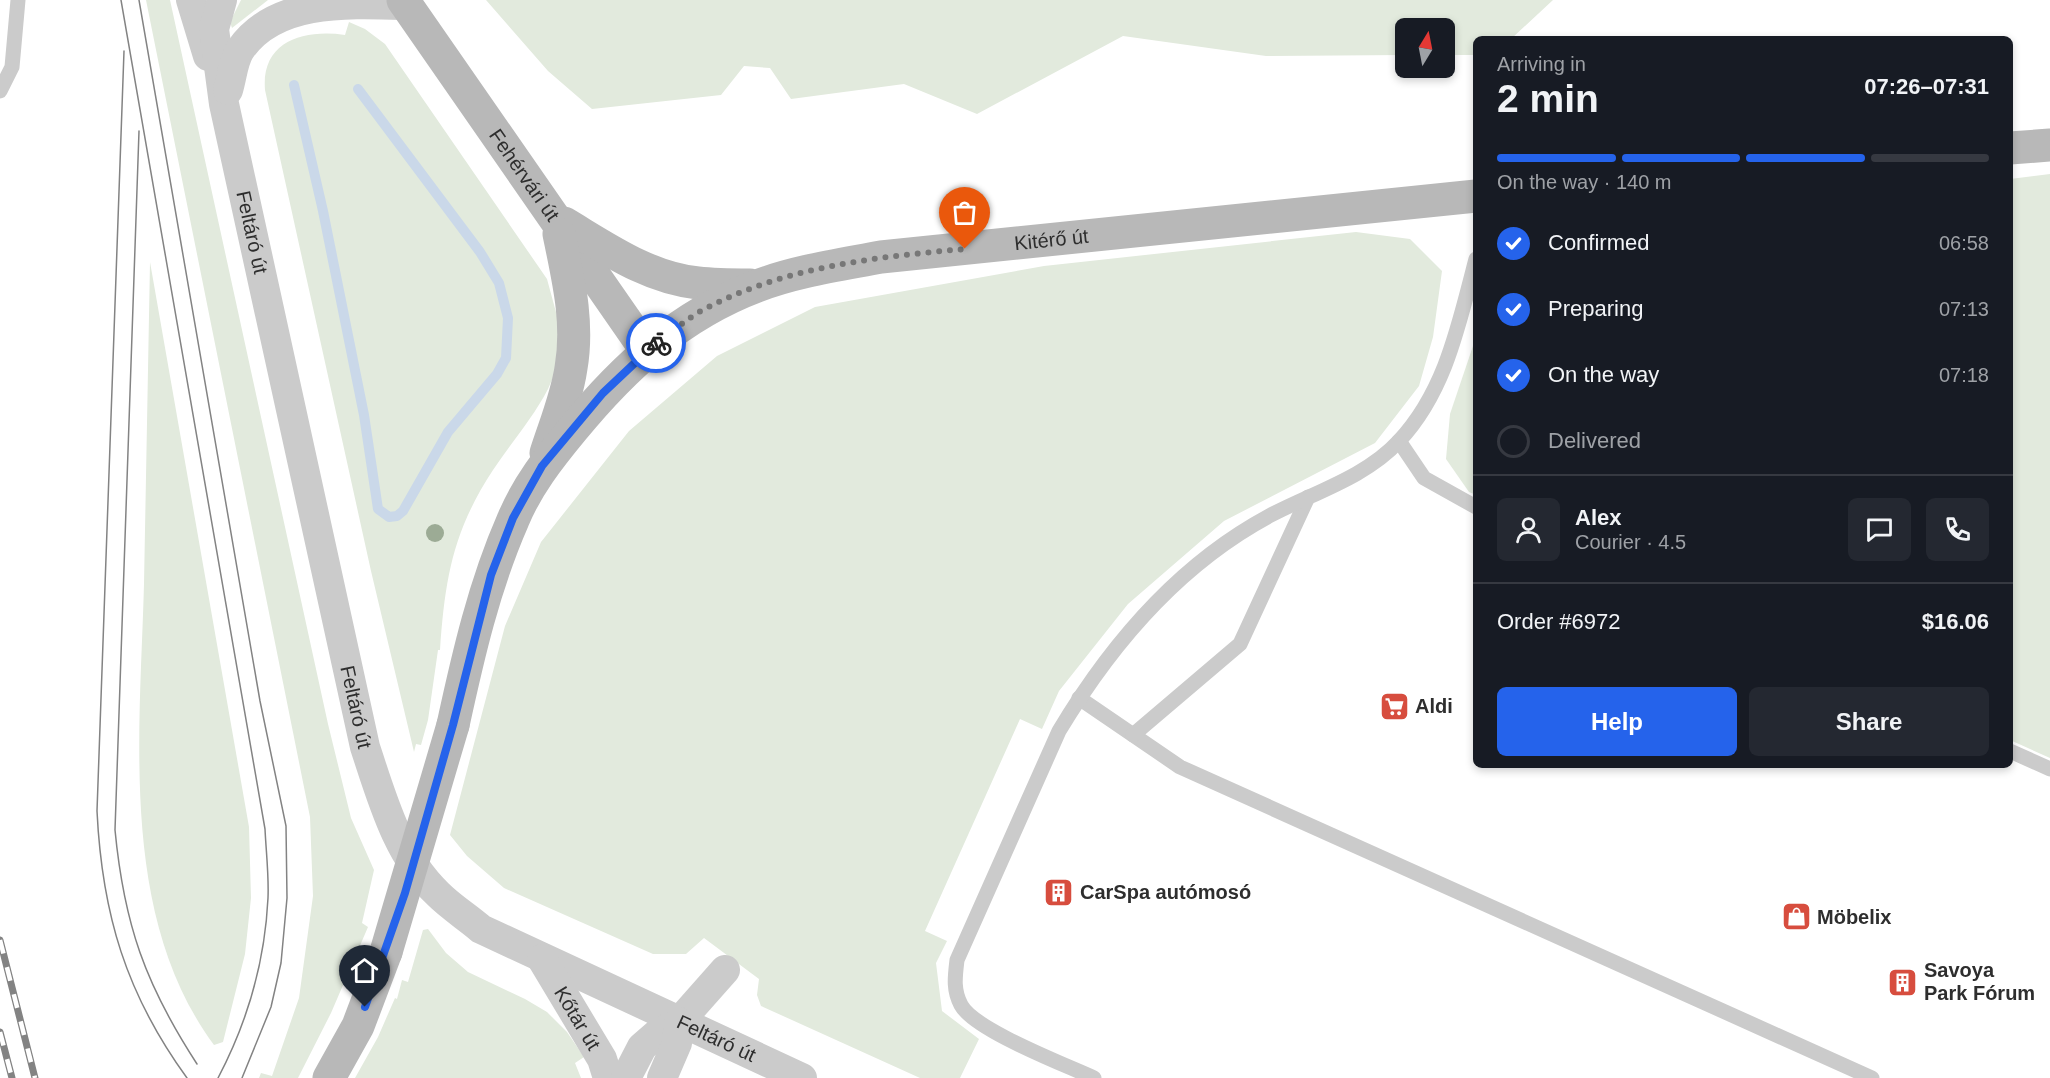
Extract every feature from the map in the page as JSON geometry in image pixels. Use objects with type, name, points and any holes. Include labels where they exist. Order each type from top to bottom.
[{"type":"main road","name":"Fehérvári út","points":[[404,3],[646,350]]},
{"type":"main road","points":[[2013,147],[2050,145]]},
{"type":"main road","name":"Kitérő út","points":[[328,1078],[357,1026],[386,952],[453,725],[491,575],[513,518],[542,466],[603,393],[646,350],[700,312],[757,285],[808,271],[881,257],[1473,196]]},
{"type":"main road","points":[[556,218],[630,262],[666,276],[698,284],[757,285]]},
{"type":"main road","points":[[542,466],[571,369],[575,333],[572,298],[556,218]]},
{"type":"street","name":"Feltáró út","points":[[191,0],[224,104]]},
{"type":"street","name":"Feltáró út","points":[[222,0],[214,29],[224,104],[365,747],[391,822],[411,860],[437,894],[481,929],[802,1078]]},
{"type":"street","name":"Feltáró út","points":[[224,104],[238,52],[251,31],[268,15],[298,4],[404,3]]},
{"type":"street","name":"Kőtár út","points":[[542,959],[602,1059],[608,1078]]},
{"type":"street","points":[[626,1078],[642,1047],[657,1034],[679,1022],[725,970]]},
{"type":"street","points":[[662,1078],[677,1043],[679,1022]]},
{"type":"lane","points":[[0,91],[12,67],[18,0]]},
{"type":"lane","points":[[1094,1078],[978,1024],[962,1007],[954,985],[957,960],[1059,731],[1079,698],[1129,628],[1198,563],[1268,517],[1380,459],[1399,441],[1439,382],[1454,340],[1473,270]]},
{"type":"lane","points":[[1399,441],[1424,478],[1473,505]]},
{"type":"lane","points":[[1133,735],[1240,644],[1308,497]]},
{"type":"lane","points":[[1079,698],[1180,767],[1872,1078]]},
{"type":"lane","points":[[2013,752],[2050,769]]},
{"type":"shaded area","points":[[146,0],[170,0],[328,724],[351,818],[374,870],[362,923],[368,927],[331,1013],[298,1078],[259,1078],[261,1073],[272,1076],[299,998],[313,896],[310,817]]},
{"type":"shaded area","points":[[241,0],[268,0],[232,28],[230,22]]},
{"type":"shaded area","points":[[486,0],[1553,0],[1514,36],[1473,36],[1473,55],[1455,55],[1455,18],[1395,18],[1395,55],[1266,56],[1123,36],[977,114],[904,84],[791,99],[770,68],[744,66],[721,95],[592,109],[548,71]]},
{"type":"shaded area","points":[[349,22],[365,29],[385,44],[547,279],[560,327],[554,375],[548,389],[479,492],[460,535],[448,577],[440,650],[438,650],[428,720],[421,745],[416,744],[414,752],[371,571],[265,90],[266,73],[270,60],[278,49],[288,42],[315,34],[345,35]]},
{"type":"shaded area","points":[[2050,174],[2050,758],[2013,741],[2013,179]]},
{"type":"shaded area","points":[[1356,232],[1410,239],[1442,271],[1433,337],[1419,386],[1375,443],[1224,521],[1128,604],[1059,691],[1042,729],[1020,719],[925,931],[947,941],[936,963],[942,1011],[979,1039],[960,1078],[920,1078],[761,1006],[757,995],[759,979],[704,938],[686,954],[653,954],[504,888],[467,856],[450,835],[505,626],[541,542],[629,431],[717,356],[815,307],[1044,266]]},
{"type":"shaded area","points":[[150,262],[249,827],[251,898],[245,954],[223,1042],[214,1045],[184,994],[162,940],[149,883],[142,823],[139,763]]},
{"type":"shaded area","points":[[1473,346],[1473,494],[1469,492],[1446,459],[1450,414]]},
{"type":"shaded area","points":[[428,929],[446,953],[468,972],[547,1012],[567,1032],[584,1057],[575,1063],[581,1078],[355,1078],[378,1037],[395,998],[397,999],[402,980],[408,982],[423,930]]},
{"type":"waterway","points":[[294,85],[323,211],[364,415],[378,509],[389,517],[397,516],[403,511],[448,432],[497,374],[506,358],[508,318],[499,283],[480,252],[358,89]]},
{"type":"tram line","points":[[121,0],[265,829],[268,889],[259,968],[238,1035],[218,1078]]},
{"type":"tram line","points":[[139,0],[260,701],[286,826],[287,898],[281,963],[271,1007],[242,1078]]},
{"type":"tram line","points":[[124,51],[97,811],[105,884],[121,952],[148,1015],[187,1078]]},
{"type":"tram line","points":[[139,131],[115,830],[124,895],[140,952],[164,1007],[197,1064]]},
{"type":"railway","points":[[0,940],[35,1078]]},
{"type":"railway","points":[[0,1032],[12,1078]]},
{"type":"way so far","points":[[656,343],[700,312],[757,285],[808,271],[881,257],[965,249]]},
{"type":"place","name":"Aldi","points":[[1394,706]]},
{"type":"place","name":"CarSpa autómosó","points":[[1059,892]]},
{"type":"place","name":"Möbelix","points":[[1796,917]]},
{"type":"place","name":"Savoya Park Fórum","points":[[1903,982]]},
{"type":"route","points":[[365,1007],[405,893],[453,725],[491,575],[513,518],[542,466],[603,393],[656,343]]}]
